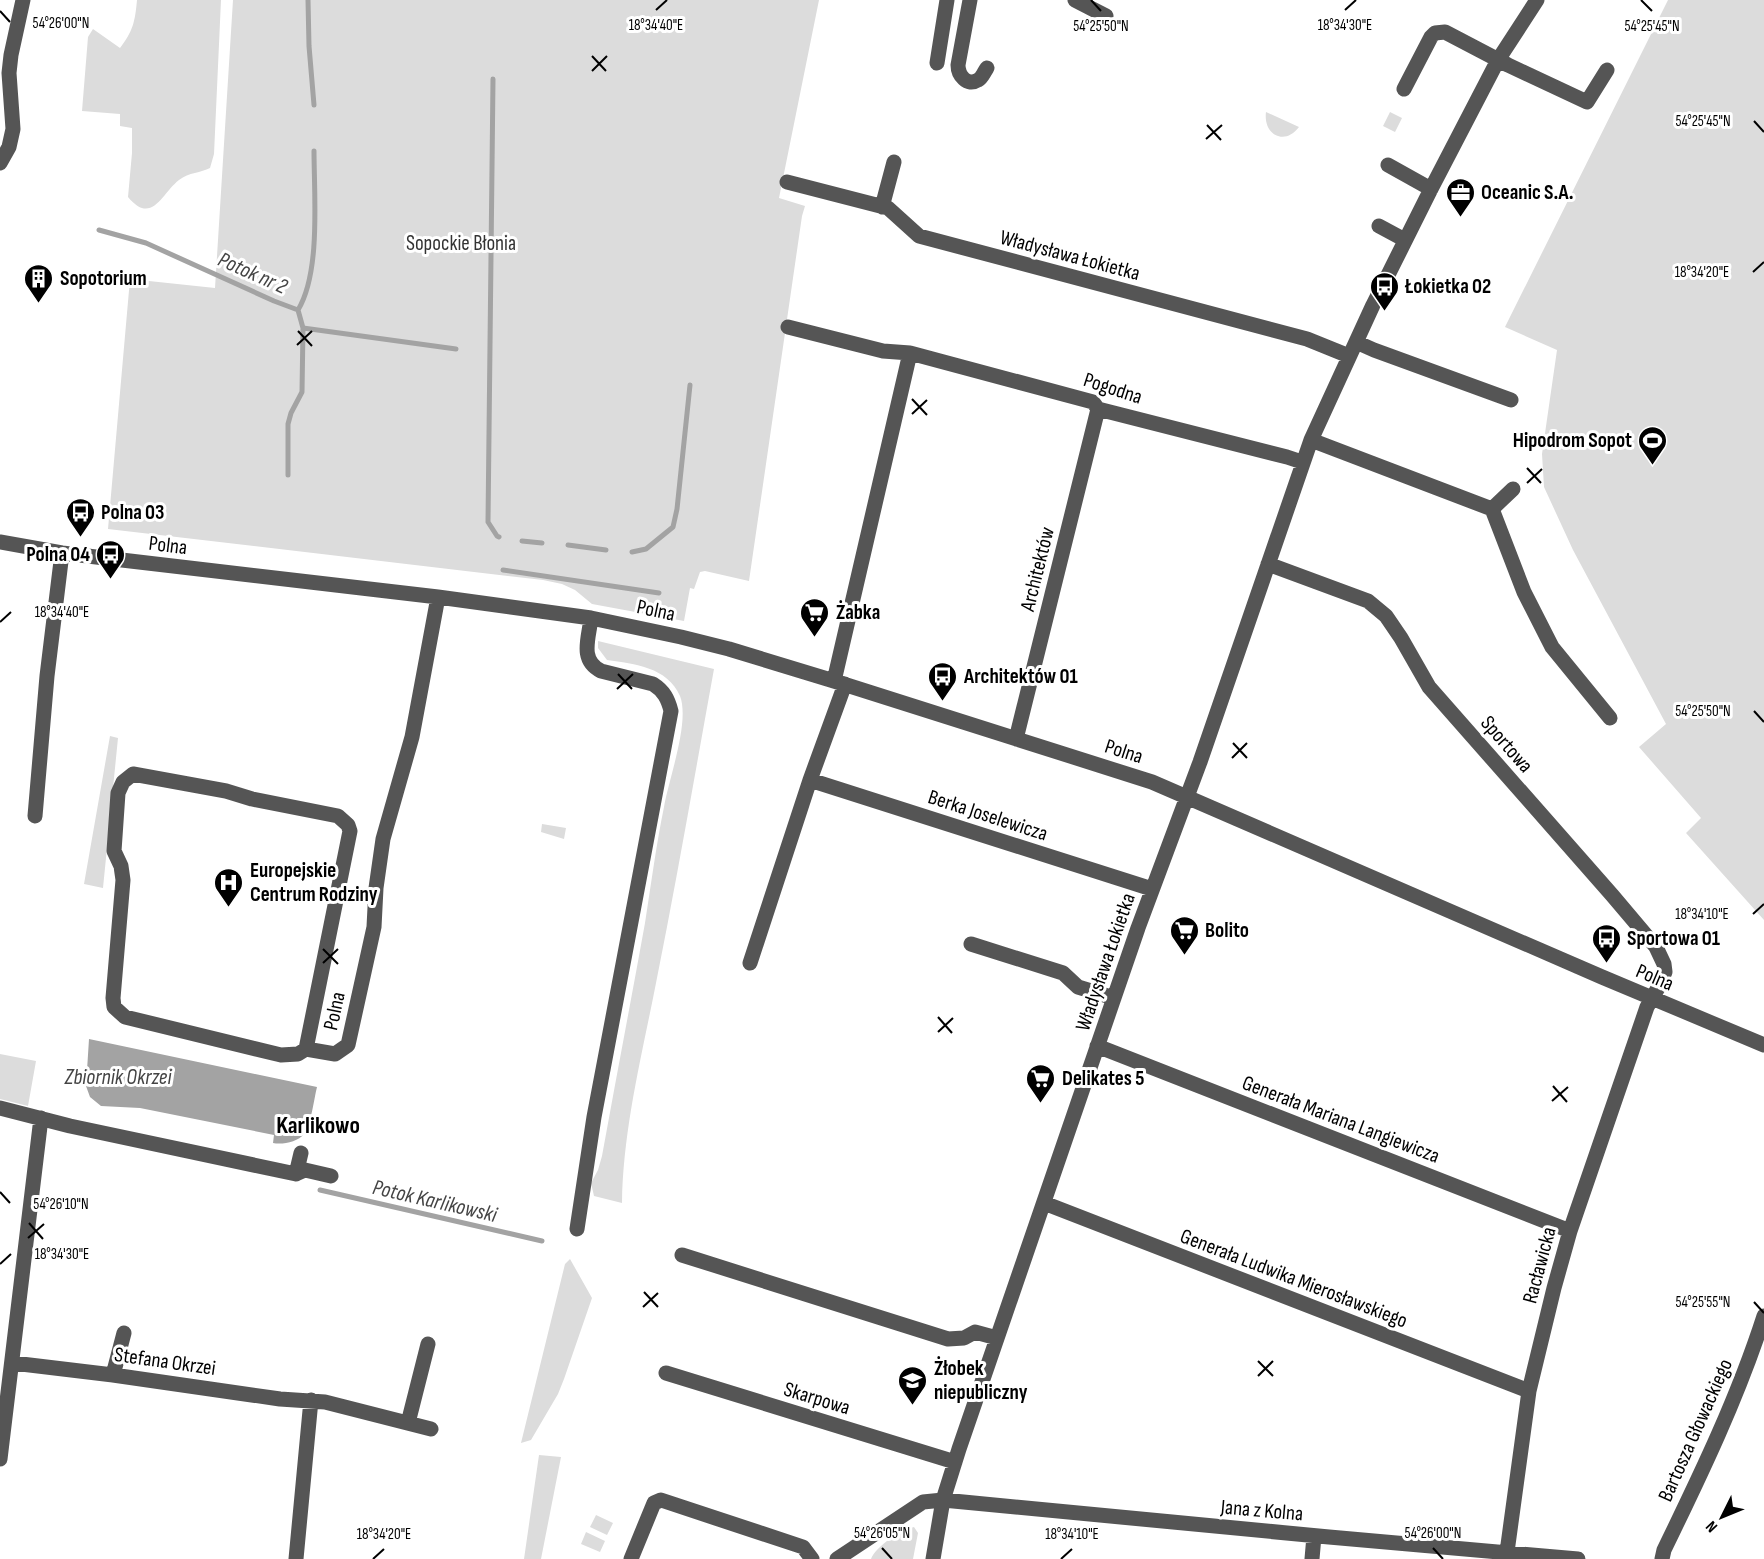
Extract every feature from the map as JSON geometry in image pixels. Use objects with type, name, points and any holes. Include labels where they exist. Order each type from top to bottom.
[{"type":"street","points":[[0,163],[9,147],[13,129],[9,73],[23,0]]},
{"type":"street","points":[[937,63],[946,0]]},
{"type":"street","points":[[970,0],[958,70],[966,80],[978,81],[987,68]]},
{"type":"street","points":[[1075,0],[1106,16]]},
{"type":"street","name":"Władysława Łokietka","points":[[933,1559],[943,1500],[955,1462],[1097,1046],[1187,797],[1302,462],[1349,356],[1431,189],[1498,60],[1537,0]]},
{"type":"street","points":[[1404,89],[1428,42],[1435,33],[1439,32],[1450,34],[1498,60],[1587,102],[1606,70]]},
{"type":"street","points":[[940,46],[960,50]]},
{"type":"street","points":[[882,207],[894,162]]},
{"type":"street","points":[[1388,165],[1431,189]]},
{"type":"street","name":"Władysława Łokietka","points":[[787,182],[891,210],[919,236],[1307,339],[1349,356]]},
{"type":"street","points":[[1379,226],[1406,240]]},
{"type":"street","name":"Pogodna","points":[[788,327],[883,351],[910,353],[1093,402],[1098,409],[1302,462]]},
{"type":"street","points":[[1356,342],[1511,400]]},
{"type":"street","points":[[750,963],[839,683],[910,353]]},
{"type":"street","name":"Architektów","points":[[1016,739],[1098,409]]},
{"type":"street","points":[[1311,440],[1492,509],[1524,592],[1552,646],[1610,718]]},
{"type":"street","points":[[1492,509],[1513,489]]},
{"type":"street","name":"Polna","points":[[0,542],[62,553],[438,597],[591,618],[720,647],[1152,782],[1652,999],[1764,1045]]},
{"type":"street","points":[[35,816],[47,676],[62,553]]},
{"type":"street","name":"Sportowa","points":[[1268,564],[1368,601],[1386,616],[1429,687],[1656,948],[1664,964],[1665,972],[1652,999]]},
{"type":"street","name":"Polna","points":[[306,1048],[335,1054],[348,1046],[374,927],[376,888],[383,840],[412,737],[438,597]]},
{"type":"street","points":[[577,1228],[594,1117],[671,711],[668,699],[653,684],[600,671],[593,667],[586,652],[591,618]]},
{"type":"street","points":[[133,774],[150,777],[338,816],[348,825],[350,831],[306,1048],[298,1054],[280,1055],[125,1017],[114,1007],[123,880],[121,866],[114,851],[117,793],[128,777],[133,774]]},
{"type":"street","name":"Berka Joselewicza","points":[[810,780],[1152,889]]},
{"type":"street","points":[[971,944],[1063,973],[1078,987],[1114,998]]},
{"type":"street","name":"Racławicka","points":[[1507,1552],[1528,1391],[1554,1288],[1570,1231],[1652,999]]},
{"type":"street","name":"Generała Mariana Langiewicza","points":[[1097,1046],[1570,1231]]},
{"type":"street","points":[[0,1108],[41,1119],[296,1174],[305,1170],[332,1176]]},
{"type":"street","points":[[0,1459],[41,1119]]},
{"type":"street","points":[[296,1174],[301,1153]]},
{"type":"street","name":"Generała Ludwika Mierosławskiego","points":[[1044,1203],[1528,1391]]},
{"type":"street","points":[[682,1255],[948,1339],[964,1338],[975,1332],[997,1338]]},
{"type":"street","name":"Bartosza Głowackiego","points":[[1662,1559],[1664,1550],[1727,1416],[1753,1352],[1764,1316]]},
{"type":"street","points":[[113,1375],[124,1333]]},
{"type":"street","points":[[408,1423],[428,1344]]},
{"type":"street","name":"Stefana Okrzei","points":[[13,1363],[280,1399],[325,1402],[431,1429]]},
{"type":"street","name":"Skarpowa","points":[[666,1373],[955,1462]]},
{"type":"street","points":[[296,1559],[311,1400]]},
{"type":"street","points":[[631,1559],[654,1503],[661,1500],[803,1547],[812,1559]]},
{"type":"street","points":[[837,1559],[923,1502],[943,1500]]},
{"type":"street","name":"Jana z Kolna","points":[[943,1500],[1578,1559]]},
{"type":"street","points":[[1312,1559],[1314,1536]]},
{"type":"green space","points":[[137,0],[221,0],[214,154],[210,168],[183,177],[150,208],[136,205],[128,197],[132,128],[120,126],[120,114],[82,111],[88,37],[93,29],[120,48],[133,26]]},
{"type":"green space","name":"Sopockie Błonia","points":[[233,0],[819,0],[779,198],[805,206],[749,581],[705,571],[700,572],[694,589],[690,588],[684,621],[592,604],[575,590],[562,584],[543,580],[108,529],[130,279],[215,288]]},
{"type":"green space","name":"Hipodrom Sopot","points":[[1668,0],[1764,0],[1764,920],[1686,833],[1701,818],[1639,747],[1666,724],[1573,550],[1544,487],[1542,454],[1557,350],[1505,327]]},
{"type":"green space","points":[[1266,112],[1299,127],[1288,136],[1276,135],[1268,127]]},
{"type":"green space","points":[[1390,112],[1402,118],[1395,132],[1383,126]]},
{"type":"green space","points":[[598,641],[714,669],[634,1092],[623,1175],[622,1203],[594,1196],[591,1183],[602,1156],[645,923],[661,822],[681,735],[682,707],[680,696],[667,679],[649,669],[607,660],[598,648]]},
{"type":"green space","points":[[110,736],[118,738],[103,888],[84,884]]},
{"type":"green space","points":[[542,824],[566,828],[564,839],[541,832]]},
{"type":"green space","points":[[0,1054],[36,1061],[28,1106],[0,1099]]},
{"type":"green space","points":[[570,1259],[592,1298],[558,1394],[531,1440],[521,1443],[565,1264]]},
{"type":"green space","points":[[539,1455],[561,1457],[541,1559],[524,1559]]},
{"type":"green space","points":[[596,1515],[613,1523],[607,1535],[590,1527]]},
{"type":"green space","points":[[914,1527],[918,1533],[913,1559],[871,1559],[889,1539]]},
{"type":"green space","points":[[586,1532],[605,1541],[600,1552],[581,1544]]},
{"type":"water","name":"Zbiornik Okrzei","points":[[89,1039],[317,1087],[306,1130],[294,1141],[277,1144],[273,1143],[274,1135],[140,1108],[101,1106],[90,1097],[86,1086]]},
{"type":"waterway","points":[[308,0],[314,105]]},
{"type":"waterway","points":[[493,79],[488,522],[499,537]]},
{"type":"waterway","points":[[298,310],[305,294],[313,255],[314,151]]},
{"type":"waterway","name":"Potok nr 2","points":[[99,230],[146,243],[298,310],[303,328],[456,349]]},
{"type":"waterway","points":[[288,475],[288,424],[302,392],[303,328]]},
{"type":"waterway","points":[[632,552],[646,549],[673,527],[677,509],[690,385]]},
{"type":"waterway","points":[[522,541],[542,543]]},
{"type":"waterway","points":[[568,545],[606,550]]},
{"type":"waterway","points":[[503,570],[659,593]]},
{"type":"waterway","name":"Potok Karlikowski","points":[[320,1190],[542,1241]]},
{"type":"place","name":"Oceanic S.A.","points":[[1460,218]]},
{"type":"place","name":"Sopotorium","points":[[39,304]]},
{"type":"place","name":"Łokietka 02","points":[[1384,312]]},
{"type":"place","name":"Hipodrom Sopot","points":[[1653,466]]},
{"type":"place","name":"Polna 03","points":[[80,538]]},
{"type":"place","name":"Polna 04","points":[[111,580]]},
{"type":"place","name":"Żabka","points":[[815,638]]},
{"type":"place","name":"Architektów 01","points":[[943,702]]},
{"type":"place","name":"Europejskie Centrum Rodziny","points":[[229,908]]},
{"type":"place","name":"Bolito","points":[[1184,956]]},
{"type":"place","name":"Sportowa 01","points":[[1606,964]]},
{"type":"place","name":"Delikates 5","points":[[1041,1104]]},
{"type":"place","name":"Żłobek niepubliczny","points":[[913,1406]]},
{"type":"district","name":"Karlikowo","points":[[318,1125]]}]
